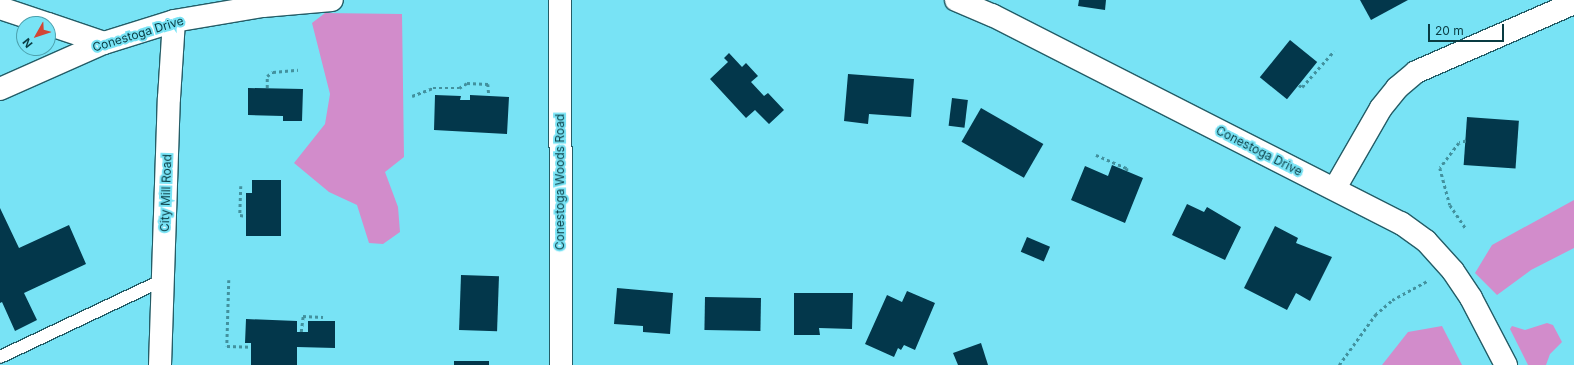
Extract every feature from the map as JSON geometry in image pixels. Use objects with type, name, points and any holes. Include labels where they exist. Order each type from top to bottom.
[{"type":"street","name":"Conestoga Drive","points":[[0,89],[104,43],[174,21],[263,6],[332,0]]},
{"type":"street","name":"Conestoga Woods Road","points":[[560,0],[561,365]]},
{"type":"street","name":"Conestoga Drive","points":[[956,0],[992,15],[1335,188],[1401,223],[1442,256],[1471,298],[1506,365]]},
{"type":"street","points":[[1335,188],[1381,108],[1397,88],[1416,72],[1574,3]]},
{"type":"street","points":[[0,8],[24,16]]},
{"type":"street","name":"City Mill Road","points":[[160,365],[168,98],[174,21]]},
{"type":"street","points":[[56,27],[104,43]]},
{"type":"lane","points":[[0,357],[163,280]]},
{"type":"path","points":[[1299,85],[1302,87],[1334,50]]},
{"type":"path","points":[[267,88],[267,76],[273,72],[298,70]]},
{"type":"path","points":[[412,96],[433,88],[458,88],[467,83],[488,84],[489,96]]},
{"type":"path","points":[[1466,141],[1458,143],[1440,168],[1450,205],[1466,229]]},
{"type":"path","points":[[1096,155],[1127,168],[1127,171]]},
{"type":"path","points":[[241,186],[240,216],[246,216]]},
{"type":"path","points":[[229,280],[227,346],[252,347]]},
{"type":"path","points":[[1339,365],[1375,315],[1392,300],[1430,280]]},
{"type":"path","points":[[301,332],[303,316],[324,317]]},
{"type":"shaded area","points":[[325,13],[402,14],[404,157],[385,172],[398,207],[400,232],[383,244],[369,243],[357,205],[329,192],[294,163],[325,124],[330,94],[312,23]]},
{"type":"shaded area","points":[[1574,200],[1574,248],[1531,270],[1497,295],[1475,273],[1492,245]]},
{"type":"shaded area","points":[[1547,323],[1553,325],[1562,342],[1550,354],[1546,365],[1528,365],[1510,329],[1512,326],[1525,330]]},
{"type":"shaded area","points":[[1442,326],[1462,365],[1382,365],[1408,332]]},
{"type":"building","points":[[1079,0],[1106,0],[1105,10],[1078,6]]},
{"type":"building","points":[[1360,0],[1408,0],[1371,20]]},
{"type":"building","points":[[1290,40],[1317,62],[1287,99],[1260,77]]},
{"type":"building","points":[[729,53],[742,67],[746,63],[758,76],[751,82],[764,96],[768,93],[784,110],[769,124],[755,110],[746,118],[710,79],[728,62],[724,58]]},
{"type":"building","points":[[848,74],[914,79],[911,117],[869,114],[868,124],[844,121]]},
{"type":"building","points":[[248,88],[303,89],[302,121],[283,121],[283,116],[248,115]]},
{"type":"building","points":[[435,95],[461,96],[460,100],[470,100],[470,95],[509,97],[507,134],[434,130]]},
{"type":"building","points":[[952,98],[968,100],[964,128],[949,126]]},
{"type":"building","points":[[981,108],[1043,144],[1024,178],[962,142]]},
{"type":"building","points":[[1467,117],[1519,121],[1516,169],[1464,165]]},
{"type":"building","points":[[1112,165],[1143,178],[1125,223],[1071,200],[1085,166],[1108,176]]},
{"type":"building","points":[[252,180],[281,180],[281,236],[246,236],[246,193],[252,193]]},
{"type":"building","points":[[1187,204],[1204,212],[1207,207],[1241,227],[1225,260],[1172,235]]},
{"type":"building","points":[[0,208],[19,248],[69,225],[86,264],[24,293],[37,320],[15,331],[2,302],[0,303]]},
{"type":"building","points":[[1275,226],[1298,238],[1296,243],[1332,257],[1310,301],[1296,293],[1287,310],[1244,288]]},
{"type":"building","points":[[1027,237],[1050,247],[1044,261],[1021,252]]},
{"type":"building","points":[[461,275],[499,276],[497,331],[459,330]]},
{"type":"building","points":[[617,288],[673,293],[670,334],[643,332],[643,326],[614,324]]},
{"type":"building","points":[[907,291],[935,303],[915,350],[904,345],[901,350],[898,348],[894,357],[865,344],[887,295],[902,302]]},
{"type":"building","points":[[794,293],[853,293],[852,329],[819,328],[820,335],[794,335]]},
{"type":"building","points":[[705,297],[761,298],[760,331],[704,330]]},
{"type":"building","points":[[246,319],[297,321],[297,332],[308,332],[308,321],[335,321],[335,348],[297,347],[297,365],[251,365],[251,343],[245,343]]},
{"type":"building","points":[[981,343],[988,365],[958,365],[953,353]]},
{"type":"building","points":[[454,361],[489,361],[489,365],[454,365]]}]
